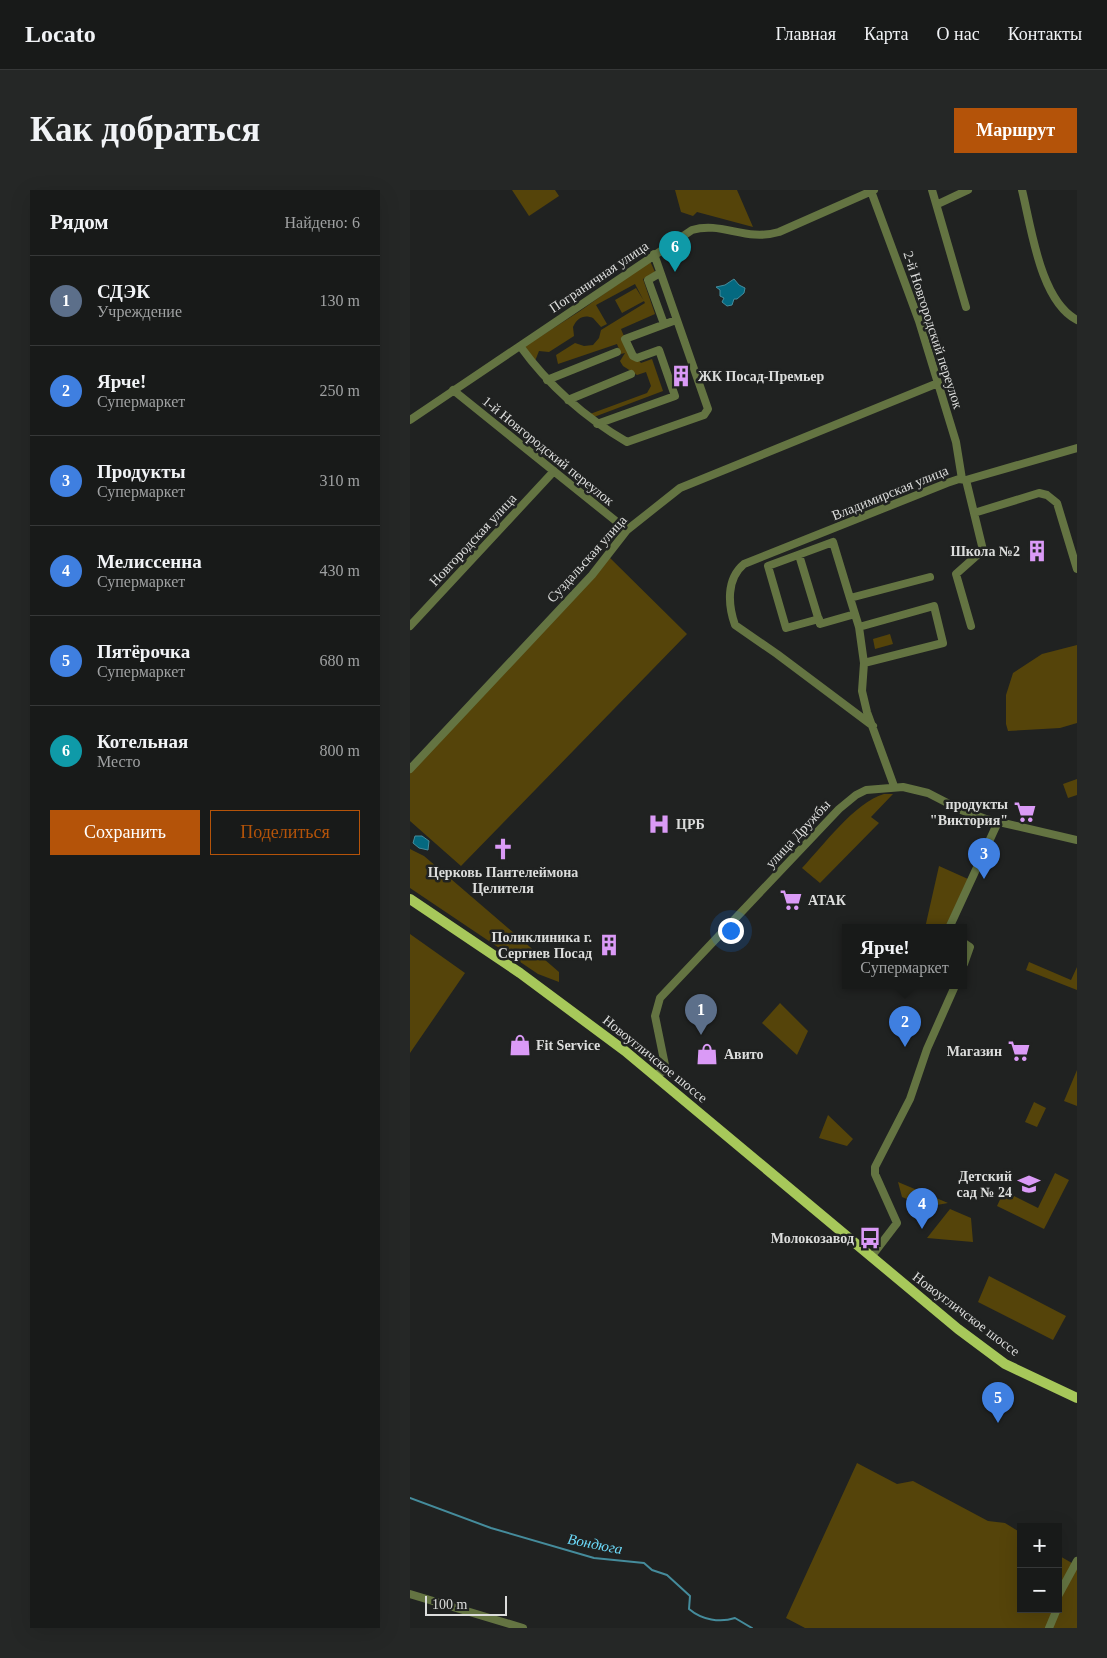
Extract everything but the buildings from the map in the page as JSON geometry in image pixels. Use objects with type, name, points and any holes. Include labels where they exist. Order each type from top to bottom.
[{"type":"main road","name":"Новоугличское шоссе","points":[[410,899],[536,984],[655,1075],[958,1329],[1005,1364],[1077,1398]]},
{"type":"street","points":[[932,190],[938,204],[966,307]]},
{"type":"street","points":[[938,204],[968,190]]},
{"type":"street","points":[[1022,190],[1042,273],[1058,302],[1077,320]]},
{"type":"street","name":"Пограничная улица","points":[[410,420],[686,233],[699,228],[715,228],[762,237],[778,232],[872,191]]},
{"type":"street","name":"2-й Новгородский переулок","points":[[872,191],[919,321],[938,382],[956,442],[983,550],[956,574],[970,626]]},
{"type":"street","points":[[520,346],[546,380],[568,400],[597,424],[627,442],[704,415],[708,409],[654,254]]},
{"type":"street","points":[[660,273],[648,280],[664,324]]},
{"type":"street","points":[[597,424],[675,396],[659,350],[637,358],[633,356],[625,339],[676,320]]},
{"type":"street","points":[[546,380],[617,352]]},
{"type":"street","points":[[568,400],[631,374]]},
{"type":"street","name":"Суздальская улица","points":[[410,770],[592,574],[627,530],[680,488],[938,382]]},
{"type":"street","name":"1-й Новгородский переулок","points":[[454,390],[627,530]]},
{"type":"street","name":"Владимирская улица","points":[[873,726],[735,625],[731,614],[731,586],[734,575],[744,564],[947,483],[964,480],[1077,448]]},
{"type":"street","name":"Новгородская улица","points":[[410,626],[554,471]]},
{"type":"street","points":[[974,513],[1039,493],[1047,495],[1057,503],[1077,569]]},
{"type":"street","points":[[819,619],[786,628],[768,566],[832,542],[858,627],[864,663],[862,691],[894,786]]},
{"type":"street","points":[[799,555],[820,624],[855,614]]},
{"type":"street","points":[[850,598],[930,577]]},
{"type":"street","points":[[858,627],[934,606],[943,643],[864,663]]},
{"type":"street","name":"улица Дружбы","points":[[667,1085],[656,1016],[660,998],[849,800],[866,790],[894,786],[920,790],[973,815],[1077,840]]},
{"type":"street","points":[[951,924],[998,822]]},
{"type":"street","points":[[967,945],[970,947],[967,956]]},
{"type":"street","points":[[871,1257],[897,1223],[875,1174],[875,1167],[910,1099],[927,1049],[954,989]]},
{"type":"street","points":[[655,1075],[666,1070]]},
{"type":"street","points":[[1062,1589],[1077,1561]]},
{"type":"street","points":[[410,1594],[523,1628]]},
{"type":"street","points":[[1049,1628],[1055,1613]]},
{"type":"shaded area","points":[[512,190],[555,190],[559,196],[529,216]]},
{"type":"shaded area","points":[[675,190],[737,190],[753,227],[697,212],[693,216],[681,212]]},
{"type":"shaded area","points":[[650,261],[655,272],[643,279],[655,314],[621,329],[630,351],[641,363],[652,359],[663,391],[594,417],[590,414],[647,393],[651,386],[646,372],[637,375],[623,366],[620,361],[625,353],[621,354],[617,344],[558,364],[556,355],[575,343],[584,346],[593,345],[599,338],[601,330],[645,303],[635,284],[596,305],[607,324],[601,327],[593,318],[587,316],[581,318],[573,327],[574,336],[549,352],[539,351],[535,361],[524,347],[580,311]]},
{"type":"shaded area","points":[[636,288],[644,301],[622,313],[615,300]]},
{"type":"shaded area","points":[[607,555],[687,634],[461,866],[410,821],[410,769]]},
{"type":"shaded area","points":[[890,634],[893,644],[875,649],[873,639]]},
{"type":"shaded area","points":[[1077,645],[1077,723],[1060,728],[1008,731],[1006,724],[1006,695],[1013,673],[1042,654]]},
{"type":"shaded area","points":[[1077,779],[1077,795],[1068,798],[1063,784]]},
{"type":"shaded area","points":[[884,794],[893,794],[871,817],[879,823],[820,883],[802,868],[829,837],[861,806]]},
{"type":"shaded area","points":[[410,849],[424,856],[559,972],[559,982],[538,974],[410,888]]},
{"type":"shaded area","points":[[939,866],[968,879],[947,924],[926,924]]},
{"type":"shaded area","points":[[410,934],[465,973],[410,1053]]},
{"type":"shaded area","points":[[1029,962],[1071,980],[1077,967],[1077,990],[1026,970]]},
{"type":"shaded area","points":[[780,1003],[808,1031],[797,1055],[762,1023]]},
{"type":"shaded area","points":[[1077,1070],[1077,1106],[1064,1101]]},
{"type":"shaded area","points":[[1034,1102],[1046,1108],[1037,1127],[1025,1122]]},
{"type":"shaded area","points":[[828,1115],[853,1139],[847,1146],[819,1138]]},
{"type":"shaded area","points":[[1055,1173],[1069,1180],[1044,1229],[997,1206],[1004,1191],[1038,1208]]},
{"type":"shaded area","points":[[898,1182],[948,1203],[926,1207],[902,1197]]},
{"type":"shaded area","points":[[950,1209],[971,1218],[973,1242],[927,1238]]},
{"type":"shaded area","points":[[989,1276],[1066,1316],[1053,1340],[978,1302]]},
{"type":"shaded area","points":[[857,1463],[897,1484],[913,1481],[988,1521],[1005,1523],[1017,1530],[1017,1613],[1062,1613],[1062,1557],[1077,1566],[1077,1628],[805,1628],[786,1618]]},
{"type":"water","points":[[734,279],[745,288],[744,293],[737,299],[734,299],[732,305],[727,306],[722,302],[724,298],[720,296],[720,290],[716,287],[725,285]]},
{"type":"water","points":[[415,836],[422,836],[429,841],[428,850],[419,848],[413,843]]},
{"type":"waterway","name":"Вондюга","points":[[410,1498],[491,1528],[594,1558],[644,1563],[652,1570],[667,1575],[690,1596],[689,1609],[694,1613],[711,1620],[735,1618],[752,1628]]},
{"type":"place","name":"Котельная","points":[[675,272]]},
{"type":"place","name":"ЖК Посад-Премьер","points":[[681,376]]},
{"type":"place","name":"Школа №2","points":[[1037,551]]},
{"type":"place","name":"продукты \"Виктория\"","points":[[1025,812]]},
{"type":"place","name":"ЦРБ","points":[[659,824]]},
{"type":"place","name":"Церковь Пантелеймона Целителя","points":[[503,849]]},
{"type":"place","name":"Продукты","points":[[984,879]]},
{"type":"place","name":"АТАК","points":[[791,900]]},
{"type":"place","name":"Поликлиника г. Сергиев Посад","points":[[609,945]]},
{"type":"place","name":"СДЭК","points":[[701,1035]]},
{"type":"place","name":"Fit Service","points":[[520,1045]]},
{"type":"place","name":"Ярче!","points":[[905,1047]]},
{"type":"place","name":"Магазин","points":[[1019,1051]]},
{"type":"place","name":"Авито","points":[[707,1054]]},
{"type":"place","name":"Детский сад № 24","points":[[1029,1184]]},
{"type":"place","name":"Мелиссенна","points":[[922,1229]]},
{"type":"place","name":"Молокозавод","points":[[870,1238]]},
{"type":"place","name":"Пятёрочка","points":[[998,1423]]}]
